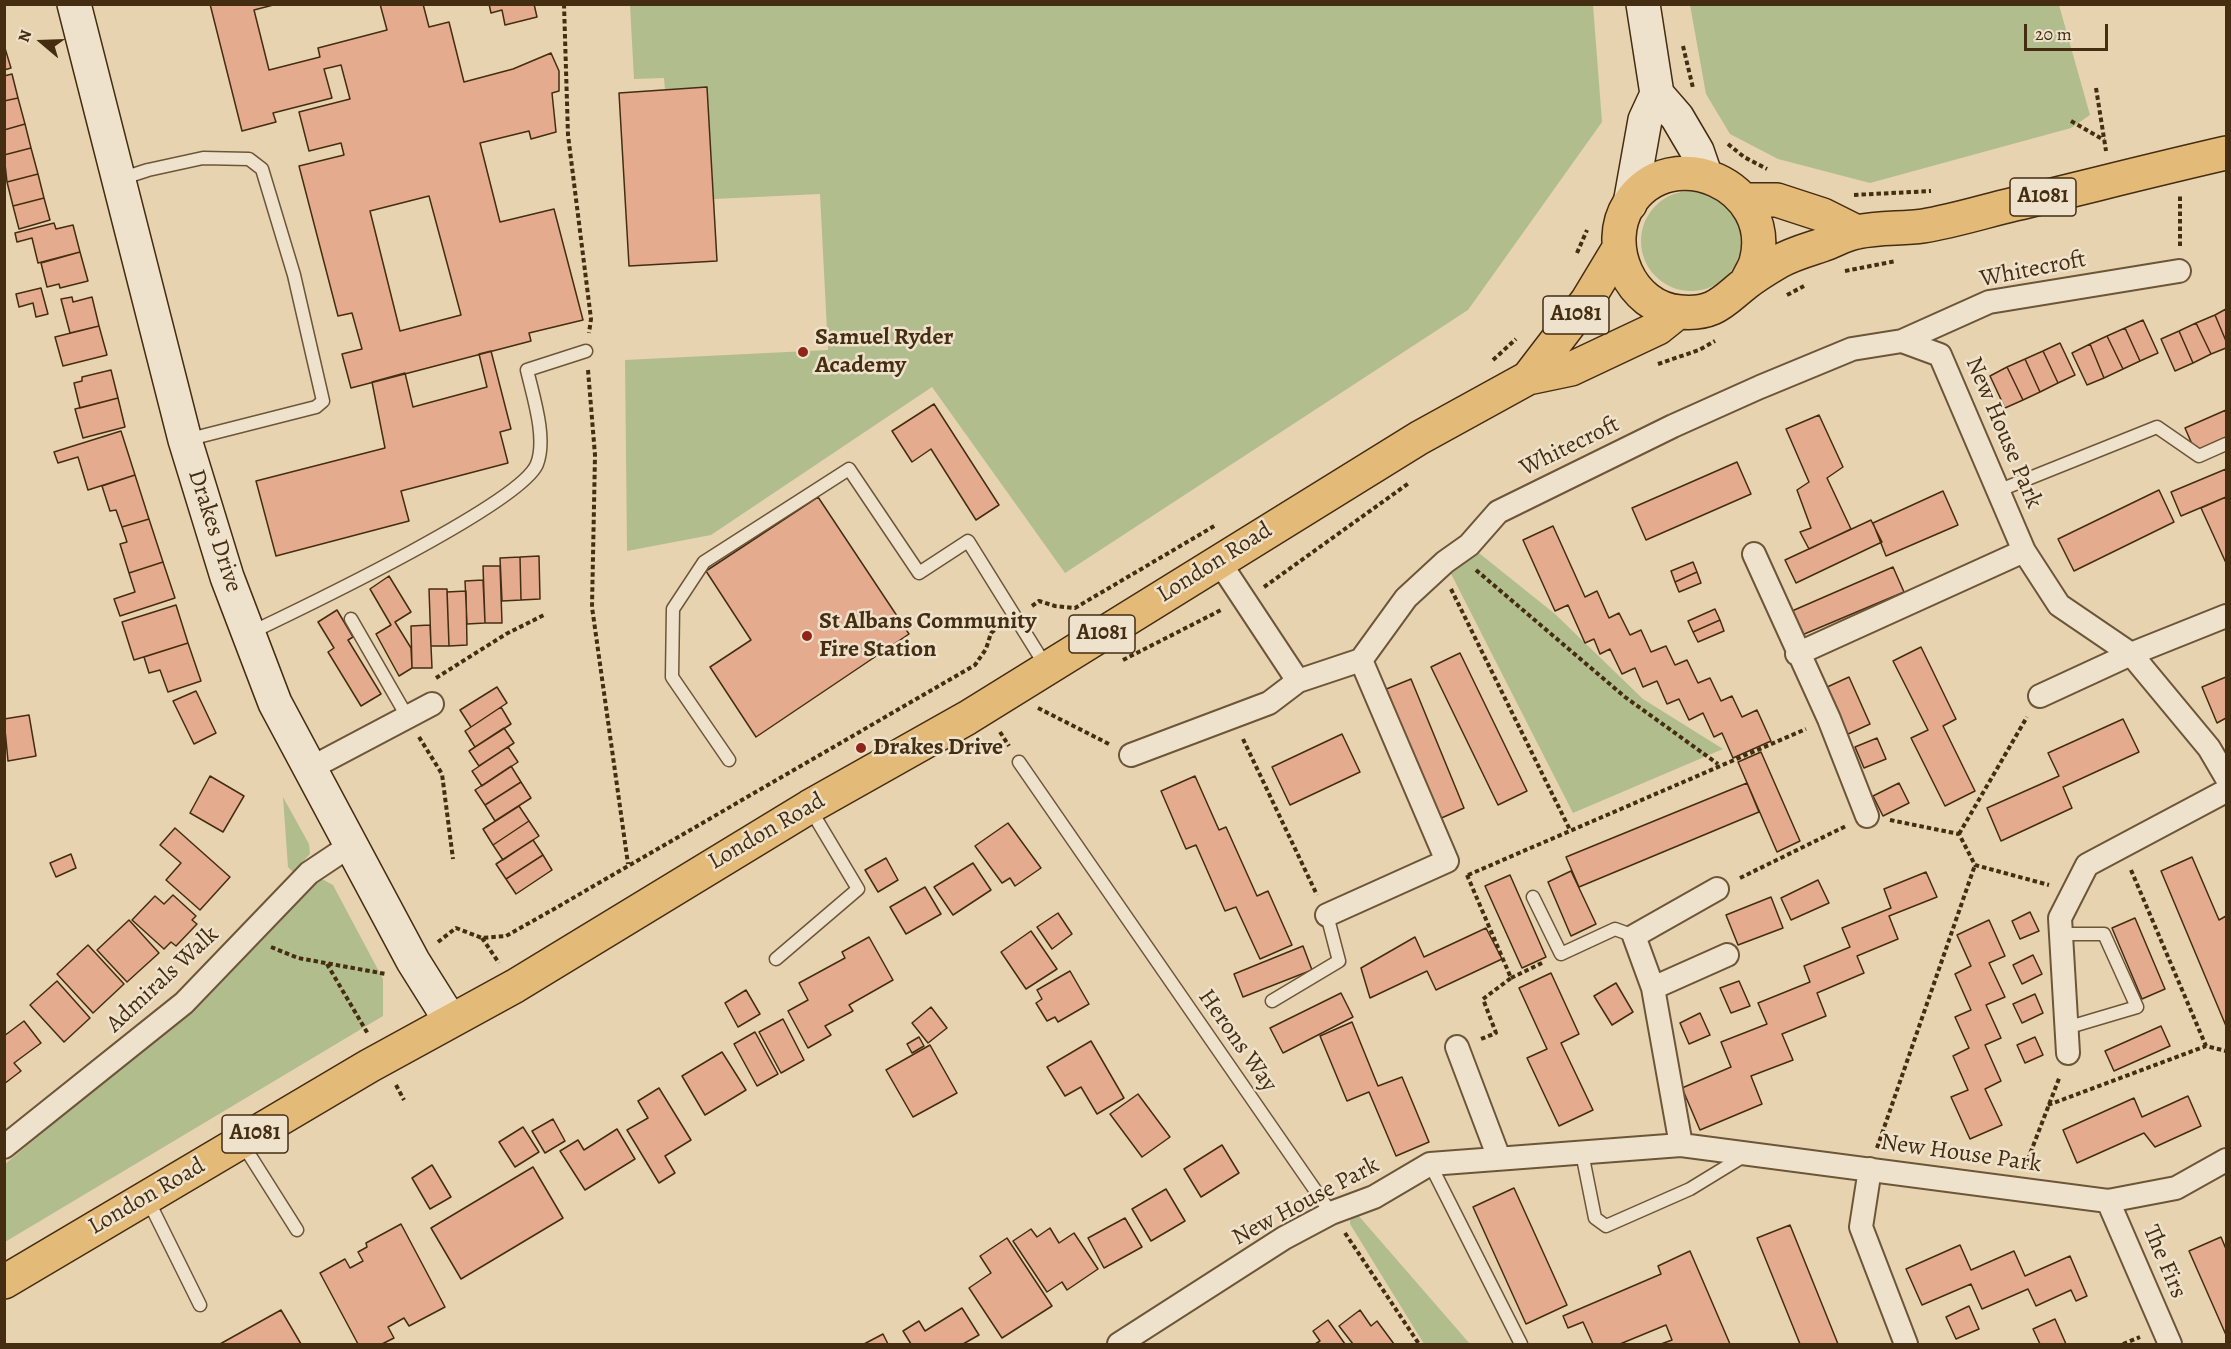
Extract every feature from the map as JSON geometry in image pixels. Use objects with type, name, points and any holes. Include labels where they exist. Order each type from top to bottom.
[{"type":"main road","name":"London Road","points":[[1746,283],[1756,262],[1758,242],[1755,219],[1744,200],[1726,183],[1705,174],[1683,173],[1659,179],[1641,191],[1630,204],[1623,219],[1619,248],[1621,263],[1631,283],[1651,302],[1678,312],[1702,311],[1726,302],[1746,283],[1780,261],[1857,232],[1923,226],[2226,153]]},
{"type":"main road","points":[[1744,200],[1777,200],[1823,215],[1857,232]]},
{"type":"main road","name":"London Road","points":[[1528,378],[1587,301],[1619,248]]},
{"type":"main road","name":"London Road","points":[[4,1282],[450,1020],[532,975],[809,807],[1048,669],[1218,560],[1419,438],[1528,378],[1571,369],[1658,328],[1678,312]]},
{"type":"street","name":"Drakes Drive","points":[[74,4],[185,440],[227,577],[275,703],[414,961],[450,1020]]},
{"type":"street","points":[[1643,4],[1657,93],[1677,117],[1696,151],[1705,174]]},
{"type":"street","points":[[1630,204],[1645,120],[1657,93]]},
{"type":"street","name":"Whitecroft","points":[[1902,341],[1989,302],[2180,271]]},
{"type":"street","name":"New House Park","points":[[1852,349],[1902,341],[1940,355],[2000,490],[2024,551],[2059,605],[2132,654],[2209,748],[2226,777]]},
{"type":"street","name":"Whitecroft","points":[[1361,660],[1406,598],[1469,545],[1498,512],[1673,426],[1852,349]]},
{"type":"street","points":[[1797,654],[2024,551]]},
{"type":"street","points":[[1754,555],[1797,654],[1829,719],[1867,816]]},
{"type":"street","points":[[1218,560],[1299,681]]},
{"type":"street","points":[[2040,696],[2132,654],[2226,616]]},
{"type":"street","points":[[1131,755],[1269,703],[1299,681],[1361,660],[1447,861],[1327,915]]},
{"type":"street","points":[[309,769],[432,704]]},
{"type":"street","points":[[2068,1053],[2059,934],[2060,918],[2087,865],[2226,792]]},
{"type":"street","name":"Admirals Walk","points":[[4,1147],[184,1004],[309,873],[351,845]]},
{"type":"street","points":[[1680,1145],[1653,988],[1634,936],[1717,889]]},
{"type":"street","points":[[1653,988],[1727,955]]},
{"type":"street","points":[[1457,1047],[1499,1158]]},
{"type":"street","name":"New House Park","points":[[1119,1344],[1284,1238],[1331,1213],[1374,1197],[1430,1164],[1680,1145],[2108,1201],[2176,1188],[2226,1160]]},
{"type":"street","points":[[1870,1169],[1860,1227],[1906,1344]]},
{"type":"street","name":"The Firs","points":[[2108,1201],[2170,1344]]},
{"type":"lane","points":[[119,180],[148,170],[203,158],[249,159],[262,169],[277,212],[311,341],[323,401],[316,407],[185,440]]},
{"type":"lane","points":[[249,633],[376,570],[515,490],[537,465],[540,431],[527,370],[586,351]]},
{"type":"lane","points":[[2000,490],[2157,427],[2199,456],[2226,444]]},
{"type":"lane","points":[[729,760],[672,677],[673,609],[704,562],[849,469],[919,573],[968,541],[1048,669]]},
{"type":"lane","points":[[351,619],[408,718]]},
{"type":"lane","name":"Herons Way","points":[[1019,762],[1331,1213]]},
{"type":"lane","points":[[776,959],[858,889],[809,807]]},
{"type":"lane","points":[[1533,897],[1561,954],[1615,929],[1634,936]]},
{"type":"lane","points":[[1272,1001],[1339,962],[1327,915]]},
{"type":"lane","points":[[2059,934],[2104,933],[2137,1007],[2066,1028]]},
{"type":"lane","points":[[242,1142],[297,1230]]},
{"type":"lane","points":[[1582,1153],[1595,1218],[1606,1226],[1690,1189],[1749,1153]]},
{"type":"lane","points":[[1430,1164],[1521,1344]]},
{"type":"lane","points":[[146,1198],[200,1305]]},
{"type":"path","points":[[564,4],[568,135],[591,319],[586,351],[595,455],[592,607],[628,864]]},
{"type":"path","points":[[1680,34],[1693,90]]},
{"type":"path","points":[[2096,88],[2107,160]]},
{"type":"path","points":[[2071,120],[2104,140]]},
{"type":"path","points":[[1721,138],[1744,157],[1771,171]]},
{"type":"path","points":[[1848,195],[1931,191]]},
{"type":"path","points":[[2170,196],[2180,193],[2180,271]]},
{"type":"path","points":[[1574,261],[1590,222]]},
{"type":"path","points":[[1839,273],[1906,259]]},
{"type":"path","points":[[1785,296],[1813,282]]},
{"type":"path","points":[[1486,366],[1519,337]]},
{"type":"path","points":[[1655,365],[1699,350],[1717,340]]},
{"type":"path","points":[[1265,586],[1415,478]]},
{"type":"path","points":[[248,937],[298,958],[387,974],[414,961],[456,928],[482,938],[506,936],[975,665],[986,649],[991,633],[1039,601],[1075,608],[1219,523]]},
{"type":"path","points":[[1449,560],[1625,697],[1718,765]]},
{"type":"path","points":[[1449,560],[1569,830]]},
{"type":"path","points":[[432,704],[422,687],[506,634],[544,615]]},
{"type":"path","points":[[1959,834],[2040,696]]},
{"type":"path","points":[[1033,706],[1131,755]]},
{"type":"path","points":[[1232,717],[1327,915]]},
{"type":"path","points":[[408,718],[442,774],[453,859]]},
{"type":"path","points":[[1468,875],[1718,765],[1829,719]]},
{"type":"path","points":[[1717,889],[1867,816],[1959,834]]},
{"type":"path","points":[[1870,1169],[1975,865],[1959,834]]},
{"type":"path","points":[[2122,847],[2206,1046]]},
{"type":"path","points":[[1447,861],[1468,875],[1511,978]]},
{"type":"path","points":[[1975,865],[2072,891]]},
{"type":"path","points":[[1457,1047],[1496,1033],[1483,999],[1511,978],[1561,954]]},
{"type":"path","points":[[327,964],[365,1029]]},
{"type":"path","points":[[2048,1105],[2206,1046],[2226,1051]]},
{"type":"path","points":[[2016,1188],[2068,1053]]},
{"type":"path","points":[[1331,1213],[1419,1344]]},
{"type":"green space","points":[[630,5],[1593,5],[1602,122],[1468,310],[1065,573],[932,387],[711,535],[627,551],[625,360],[828,350],[820,194],[714,199],[707,88],[665,90],[664,78],[634,79]]},
{"type":"green space","points":[[1690,5],[2059,5],[2090,115],[2071,128],[1870,183],[1778,159],[1730,134],[1706,94]]},
{"type":"green space","points":[[1691,191],[1710,195],[1727,205],[1737,222],[1741,241],[1737,260],[1727,277],[1710,287],[1691,291],[1672,287],[1655,277],[1645,260],[1641,241],[1645,222],[1655,205],[1672,195]]},
{"type":"green space","points":[[1469,545],[1555,614],[1643,699],[1723,749],[1573,813],[1445,562]]},
{"type":"green space","points":[[283,797],[309,844],[310,854],[293,872],[288,867]]},
{"type":"green space","points":[[318,877],[333,885],[383,979],[383,1016],[5,1242],[4,1165],[208,992],[246,956]]},
{"type":"green space","points":[[1351,1207],[1470,1344],[1424,1344],[1350,1224]]},
{"type":"building","points":[[210,4],[277,4],[254,10],[269,70],[320,57],[318,48],[387,30],[380,4],[423,4],[429,27],[449,22],[464,82],[513,69],[551,53],[559,71],[559,91],[552,93],[556,132],[531,139],[529,131],[480,143],[500,222],[554,209],[583,320],[529,333],[531,341],[351,388],[342,354],[362,349],[352,313],[338,316],[299,166],[344,155],[341,143],[309,151],[299,112],[350,99],[341,65],[324,69],[332,98],[273,113],[276,122],[242,131]],"holes":[[[429,196],[461,315],[400,331],[370,211]]]},
{"type":"building","points":[[489,4],[534,4],[537,17],[505,25],[502,10],[491,13]]},
{"type":"building","points":[[4,45],[11,68],[4,70]]},
{"type":"building","points":[[12,74],[18,98],[4,101],[4,76]]},
{"type":"building","points":[[707,87],[717,261],[629,266],[619,93]]},
{"type":"building","points":[[18,98],[25,124],[4,130],[4,101]]},
{"type":"building","points":[[25,124],[31,148],[4,155],[4,130]]},
{"type":"building","points":[[31,148],[38,174],[7,182],[4,155]]},
{"type":"building","points":[[38,174],[44,198],[13,206],[7,182]]},
{"type":"building","points":[[44,198],[50,220],[19,229],[13,206]]},
{"type":"building","points":[[54,223],[56,229],[73,225],[80,252],[38,263],[32,238],[17,242],[15,233]]},
{"type":"building","points":[[80,252],[88,281],[60,288],[59,284],[47,287],[41,263]]},
{"type":"building","points":[[41,288],[48,314],[36,317],[33,303],[19,307],[16,294]]},
{"type":"building","points":[[72,297],[73,302],[92,297],[99,326],[70,333],[61,299]]},
{"type":"building","points":[[2226,309],[2226,341],[2215,315]]},
{"type":"building","points":[[2215,315],[2226,341],[2226,348],[2211,354],[2196,323]]},
{"type":"building","points":[[2143,320],[2158,353],[2140,361],[2125,328]]},
{"type":"building","points":[[2196,323],[2211,354],[2193,363],[2179,331]]},
{"type":"building","points":[[99,326],[107,355],[63,366],[55,337]]},
{"type":"building","points":[[2125,328],[2140,361],[2123,369],[2107,336]]},
{"type":"building","points":[[2179,331],[2193,363],[2175,371],[2161,339]]},
{"type":"building","points":[[2107,336],[2123,369],[2104,378],[2090,344]]},
{"type":"building","points":[[2060,343],[2075,375],[2058,383],[2043,351]]},
{"type":"building","points":[[2090,344],[2104,378],[2087,385],[2072,353]]},
{"type":"building","points":[[491,351],[511,429],[500,432],[508,463],[401,491],[409,521],[276,556],[256,481],[385,448],[372,382],[405,373],[413,407],[487,387],[479,354]]},
{"type":"building","points":[[2043,351],[2058,383],[2040,392],[2025,359]]},
{"type":"building","points":[[2025,359],[2040,392],[2023,400],[2007,367]]},
{"type":"building","points":[[2007,367],[2023,400],[2005,408],[1990,376]]},
{"type":"building","points":[[111,370],[118,398],[80,408],[74,383],[82,381],[82,377]]},
{"type":"building","points":[[118,398],[125,427],[83,438],[75,409]]},
{"type":"building","points":[[934,404],[999,505],[976,520],[931,449],[912,462],[892,431]]},
{"type":"building","points":[[2226,410],[2226,437],[2195,451],[2185,428]]},
{"type":"building","points":[[1819,415],[1843,467],[1827,478],[1851,529],[1809,549],[1800,532],[1811,528],[1797,490],[1809,482],[1786,429]]},
{"type":"building","points":[[121,431],[135,475],[88,490],[78,457],[58,463],[54,452]]},
{"type":"building","points":[[1737,462],[1751,494],[1646,540],[1632,508]]},
{"type":"building","points":[[2226,469],[2226,497],[2181,516],[2171,492]]},
{"type":"building","points":[[135,475],[149,519],[122,527],[116,510],[110,511],[102,486]]},
{"type":"building","points":[[2159,490],[2174,522],[2074,571],[2058,539]]},
{"type":"building","points":[[1943,491],[1958,525],[1886,556],[1873,523]]},
{"type":"building","points":[[818,497],[909,634],[756,737],[710,667],[751,640],[706,571]]},
{"type":"building","points":[[2226,497],[2226,563],[2201,508]]},
{"type":"building","points":[[149,519],[163,562],[129,573],[120,544],[127,542],[122,527]]},
{"type":"building","points":[[1871,520],[1882,542],[1796,583],[1785,560]]},
{"type":"building","points":[[1553,526],[1585,597],[1597,591],[1609,618],[1619,613],[1630,635],[1641,630],[1651,652],[1666,646],[1675,665],[1687,660],[1698,683],[1710,678],[1721,701],[1732,696],[1742,717],[1757,710],[1771,741],[1733,758],[1722,733],[1714,737],[1703,713],[1689,720],[1679,699],[1667,704],[1657,681],[1643,687],[1635,668],[1622,674],[1610,649],[1600,654],[1594,639],[1585,643],[1568,605],[1555,611],[1523,540]]},
{"type":"building","points":[[539,556],[540,599],[521,600],[520,557]]},
{"type":"building","points":[[520,557],[521,600],[502,601],[500,558]]},
{"type":"building","points":[[163,562],[175,598],[120,616],[114,599],[135,592],[129,573]]},
{"type":"building","points":[[1693,562],[1697,572],[1675,582],[1671,571]]},
{"type":"building","points":[[483,566],[500,566],[502,623],[485,623]]},
{"type":"building","points":[[1893,567],[1904,592],[1802,635],[1792,611]]},
{"type":"building","points":[[1697,572],[1701,583],[1679,592],[1675,582]]},
{"type":"building","points":[[389,576],[411,612],[395,622],[411,648],[412,668],[399,676],[376,634],[391,625],[370,589]]},
{"type":"building","points":[[483,580],[485,623],[467,624],[465,581]]},
{"type":"building","points":[[429,589],[447,589],[449,646],[431,646]]},
{"type":"building","points":[[466,591],[467,645],[449,646],[447,592]]},
{"type":"building","points":[[176,605],[188,643],[134,660],[122,622]]},
{"type":"building","points":[[1715,609],[1720,620],[1693,632],[1688,621]]},
{"type":"building","points":[[337,610],[353,637],[348,640],[381,694],[361,706],[328,652],[334,648],[318,622]]},
{"type":"building","points":[[1720,620],[1724,631],[1698,642],[1693,632]]},
{"type":"building","points":[[430,625],[432,668],[412,668],[411,626]]},
{"type":"building","points":[[188,643],[201,681],[168,692],[160,670],[149,673],[144,657]]},
{"type":"building","points":[[1921,647],[1956,719],[1943,726],[1975,791],[1945,806],[1911,738],[1928,730],[1893,661]]},
{"type":"building","points":[[1460,653],[1527,791],[1498,805],[1431,667]]},
{"type":"building","points":[[1849,677],[1870,724],[1846,735],[1825,688]]},
{"type":"building","points":[[2226,677],[2226,718],[2217,723],[2202,687]]},
{"type":"building","points":[[1411,679],[1464,808],[1437,820],[1384,690]]},
{"type":"building","points":[[497,687],[507,703],[471,727],[460,710]]},
{"type":"building","points":[[196,691],[216,733],[194,744],[173,701]]},
{"type":"building","points":[[501,707],[511,724],[475,747],[465,731]]},
{"type":"building","points":[[29,715],[36,756],[8,761],[4,719]]},
{"type":"building","points":[[2123,719],[2139,752],[2063,787],[2072,808],[2001,841],[1987,808],[2059,776],[2048,753]]},
{"type":"building","points":[[504,728],[514,743],[479,766],[469,751]]},
{"type":"building","points":[[1342,734],[1360,772],[1290,805],[1272,767]]},
{"type":"building","points":[[1877,738],[1886,759],[1864,768],[1855,747]]},
{"type":"building","points":[[508,747],[518,762],[482,786],[472,771]]},
{"type":"building","points":[[1761,752],[1800,841],[1777,852],[1738,762]]},
{"type":"building","points":[[511,766],[521,782],[485,805],[475,790]]},
{"type":"building","points":[[210,776],[244,796],[223,832],[190,813]]},
{"type":"building","points":[[1195,776],[1219,830],[1226,827],[1257,896],[1268,891],[1292,945],[1260,959],[1236,907],[1225,911],[1196,845],[1186,849],[1161,791]]},
{"type":"building","points":[[521,782],[531,798],[495,821],[485,805]]},
{"type":"building","points":[[1747,783],[1759,812],[1579,887],[1566,857]]},
{"type":"building","points":[[1899,783],[1909,803],[1883,816],[1873,796]]},
{"type":"building","points":[[519,806],[529,821],[493,845],[483,829]]},
{"type":"building","points":[[529,821],[539,836],[503,860],[493,845]]},
{"type":"building","points":[[1008,823],[1041,868],[1015,886],[1010,878],[1002,883],[975,846]]},
{"type":"building","points":[[175,828],[230,877],[200,910],[166,880],[181,863],[160,845]]},
{"type":"building","points":[[533,840],[543,855],[506,879],[496,864]]},
{"type":"building","points":[[71,854],[76,868],[56,877],[50,863]]},
{"type":"building","points":[[543,855],[552,870],[516,894],[506,879]]},
{"type":"building","points":[[2192,857],[2219,920],[2226,916],[2226,1026],[2161,871]]},
{"type":"building","points":[[886,858],[898,880],[878,892],[865,870]]},
{"type":"building","points":[[973,863],[991,890],[953,915],[934,887]]},
{"type":"building","points":[[1571,871],[1596,924],[1571,936],[1548,882]]},
{"type":"building","points":[[1926,872],[1937,897],[1889,916],[1898,939],[1857,956],[1864,973],[1817,993],[1826,1016],[1782,1034],[1793,1060],[1751,1076],[1762,1104],[1700,1130],[1682,1088],[1731,1067],[1721,1042],[1767,1024],[1758,1003],[1810,982],[1804,966],[1850,947],[1842,928],[1891,908],[1884,889]]},
{"type":"building","points":[[1510,875],[1546,957],[1522,968],[1485,886]]},
{"type":"building","points":[[1818,880],[1829,903],[1791,920],[1781,898]]},
{"type":"building","points":[[925,887],[941,914],[906,934],[890,907]]},
{"type":"building","points":[[173,895],[196,916],[192,920],[197,924],[176,946],[171,942],[164,949],[132,920],[155,896],[164,904]]},
{"type":"building","points":[[1771,897],[1783,928],[1738,945],[1726,915]]},
{"type":"building","points":[[2030,912],[2039,931],[2020,939],[2012,921]]},
{"type":"building","points":[[1058,913],[1072,934],[1052,949],[1037,927]]},
{"type":"building","points":[[2135,918],[2165,989],[2142,999],[2112,928]]},
{"type":"building","points":[[129,920],[159,953],[127,982],[97,950]]},
{"type":"building","points":[[1989,920],[2005,956],[1989,963],[2005,997],[1986,1005],[2001,1038],[1985,1045],[2001,1081],[1985,1089],[2002,1125],[1970,1139],[1951,1097],[1968,1090],[1953,1056],[1969,1048],[1955,1017],[1971,1010],[1955,974],[1971,966],[1957,935]]},
{"type":"building","points":[[1486,928],[1502,959],[1436,990],[1427,971],[1370,998],[1361,968],[1415,937],[1424,957]]},
{"type":"building","points":[[1031,931],[1057,969],[1026,989],[1001,952]]},
{"type":"building","points":[[869,937],[893,980],[849,1005],[853,1011],[825,1026],[831,1035],[808,1048],[788,1011],[808,1000],[799,983],[845,958],[842,952]]},
{"type":"building","points":[[88,945],[124,984],[93,1013],[57,974]]},
{"type":"building","points":[[1303,946],[1312,970],[1243,997],[1234,974]]},
{"type":"building","points":[[2033,955],[2042,974],[2022,984],[2013,965]]},
{"type":"building","points":[[1070,971],[1089,1004],[1058,1022],[1055,1017],[1047,1021],[1036,1003],[1042,999],[1037,990]]},
{"type":"building","points":[[1551,973],[1579,1034],[1561,1043],[1593,1110],[1559,1126],[1527,1058],[1547,1049],[1519,988]]},
{"type":"building","points":[[57,981],[90,1018],[64,1042],[30,1005]]},
{"type":"building","points":[[1739,981],[1750,1006],[1731,1013],[1720,988]]},
{"type":"building","points":[[1616,983],[1633,1012],[1612,1025],[1594,996]]},
{"type":"building","points":[[746,990],[760,1014],[738,1027],[725,1003]]},
{"type":"building","points":[[1341,993],[1353,1017],[1283,1053],[1270,1028]]},
{"type":"building","points":[[2035,994],[2043,1013],[2022,1023],[2013,1004]]},
{"type":"building","points":[[931,1007],[947,1028],[928,1043],[912,1023]]},
{"type":"building","points":[[1700,1013],[1710,1035],[1689,1044],[1680,1023]]},
{"type":"building","points":[[783,1019],[804,1060],[781,1073],[759,1032]]},
{"type":"building","points":[[24,1021],[41,1043],[14,1063],[21,1071],[4,1084],[4,1036]]},
{"type":"building","points":[[1352,1022],[1378,1086],[1402,1077],[1429,1142],[1396,1156],[1369,1092],[1347,1101],[1320,1036]]},
{"type":"building","points":[[2161,1026],[2170,1046],[2114,1071],[2105,1051]]},
{"type":"building","points":[[755,1032],[778,1074],[757,1086],[734,1044]]},
{"type":"building","points":[[919,1037],[924,1046],[912,1053],[907,1044]]},
{"type":"building","points":[[2035,1037],[2043,1055],[2025,1063],[2017,1045]]},
{"type":"building","points":[[1091,1041],[1124,1098],[1097,1114],[1081,1087],[1065,1096],[1047,1067]]},
{"type":"building","points":[[930,1045],[957,1093],[913,1117],[886,1070]]},
{"type":"building","points":[[722,1052],[746,1090],[705,1115],[682,1076]]},
{"type":"building","points":[[659,1088],[691,1140],[665,1156],[675,1173],[659,1183],[627,1130],[648,1118],[638,1101]]},
{"type":"building","points":[[1138,1094],[1170,1137],[1142,1157],[1110,1114]]},
{"type":"building","points":[[2188,1096],[2201,1126],[2155,1147],[2144,1133],[2077,1163],[2063,1130],[2134,1098],[2142,1117]]},
{"type":"building","points":[[553,1119],[565,1141],[545,1153],[532,1131]]},
{"type":"building","points":[[523,1127],[539,1152],[515,1167],[499,1142]]},
{"type":"building","points":[[617,1129],[635,1159],[585,1190],[560,1151],[578,1140],[584,1150]]},
{"type":"building","points":[[1222,1145],[1239,1173],[1201,1197],[1184,1169]]},
{"type":"building","points":[[432,1165],[451,1197],[430,1209],[412,1178]]},
{"type":"building","points":[[533,1167],[563,1218],[461,1279],[431,1228]]},
{"type":"building","points":[[1514,1188],[1567,1305],[1526,1324],[1473,1207]]},
{"type":"building","points":[[1166,1189],[1185,1221],[1151,1241],[1132,1209]]},
{"type":"building","points":[[1125,1218],[1142,1247],[1104,1268],[1088,1238]]},
{"type":"building","points":[[401,1224],[445,1307],[409,1326],[404,1318],[388,1327],[394,1338],[382,1344],[358,1344],[320,1273],[345,1259],[350,1268],[363,1261],[358,1252],[367,1247],[366,1243]]},
{"type":"building","points":[[1790,1225],[1838,1344],[1800,1344],[1757,1238]]},
{"type":"building","points":[[1050,1228],[1059,1243],[1074,1233],[1098,1269],[1067,1290],[1062,1282],[1047,1292],[1013,1241],[1031,1229],[1037,1237]]},
{"type":"building","points":[[2221,1237],[2226,1249],[2226,1335],[2189,1251]]},
{"type":"building","points":[[1007,1238],[1052,1306],[1002,1338],[969,1288],[991,1273],[980,1256]]},
{"type":"building","points":[[1960,1245],[1971,1270],[2014,1251],[2025,1276],[2070,1256],[2087,1296],[2076,1301],[2071,1290],[2036,1306],[2028,1289],[1982,1309],[1971,1284],[1922,1305],[1906,1269]]},
{"type":"building","points":[[1690,1251],[1730,1344],[1661,1344],[1672,1340],[1666,1325],[1620,1344],[1593,1344],[1583,1322],[1568,1328],[1563,1316],[1661,1274],[1658,1266]]},
{"type":"building","points":[[1969,1306],[1979,1329],[1956,1339],[1946,1317]]},
{"type":"building","points":[[962,1308],[979,1335],[963,1344],[911,1344],[903,1331],[919,1321],[925,1331]]},
{"type":"building","points":[[281,1310],[301,1344],[220,1344]]},
{"type":"building","points":[[1360,1310],[1371,1326],[1377,1321],[1394,1344],[1353,1344],[1339,1326]]},
{"type":"building","points":[[2055,1319],[2066,1344],[2040,1344],[2033,1329]]},
{"type":"building","points":[[1328,1320],[1345,1344],[1315,1344],[1320,1341],[1313,1331]]},
{"type":"building","points":[[883,1334],[888,1344],[864,1344]]},
{"type":"place","name":"Samuel Ryder Academy","points":[[803,352]]},
{"type":"place","name":"St Albans Community Fire Station","points":[[807,636]]},
{"type":"place","name":"Drakes Drive","points":[[861,748]]}]
